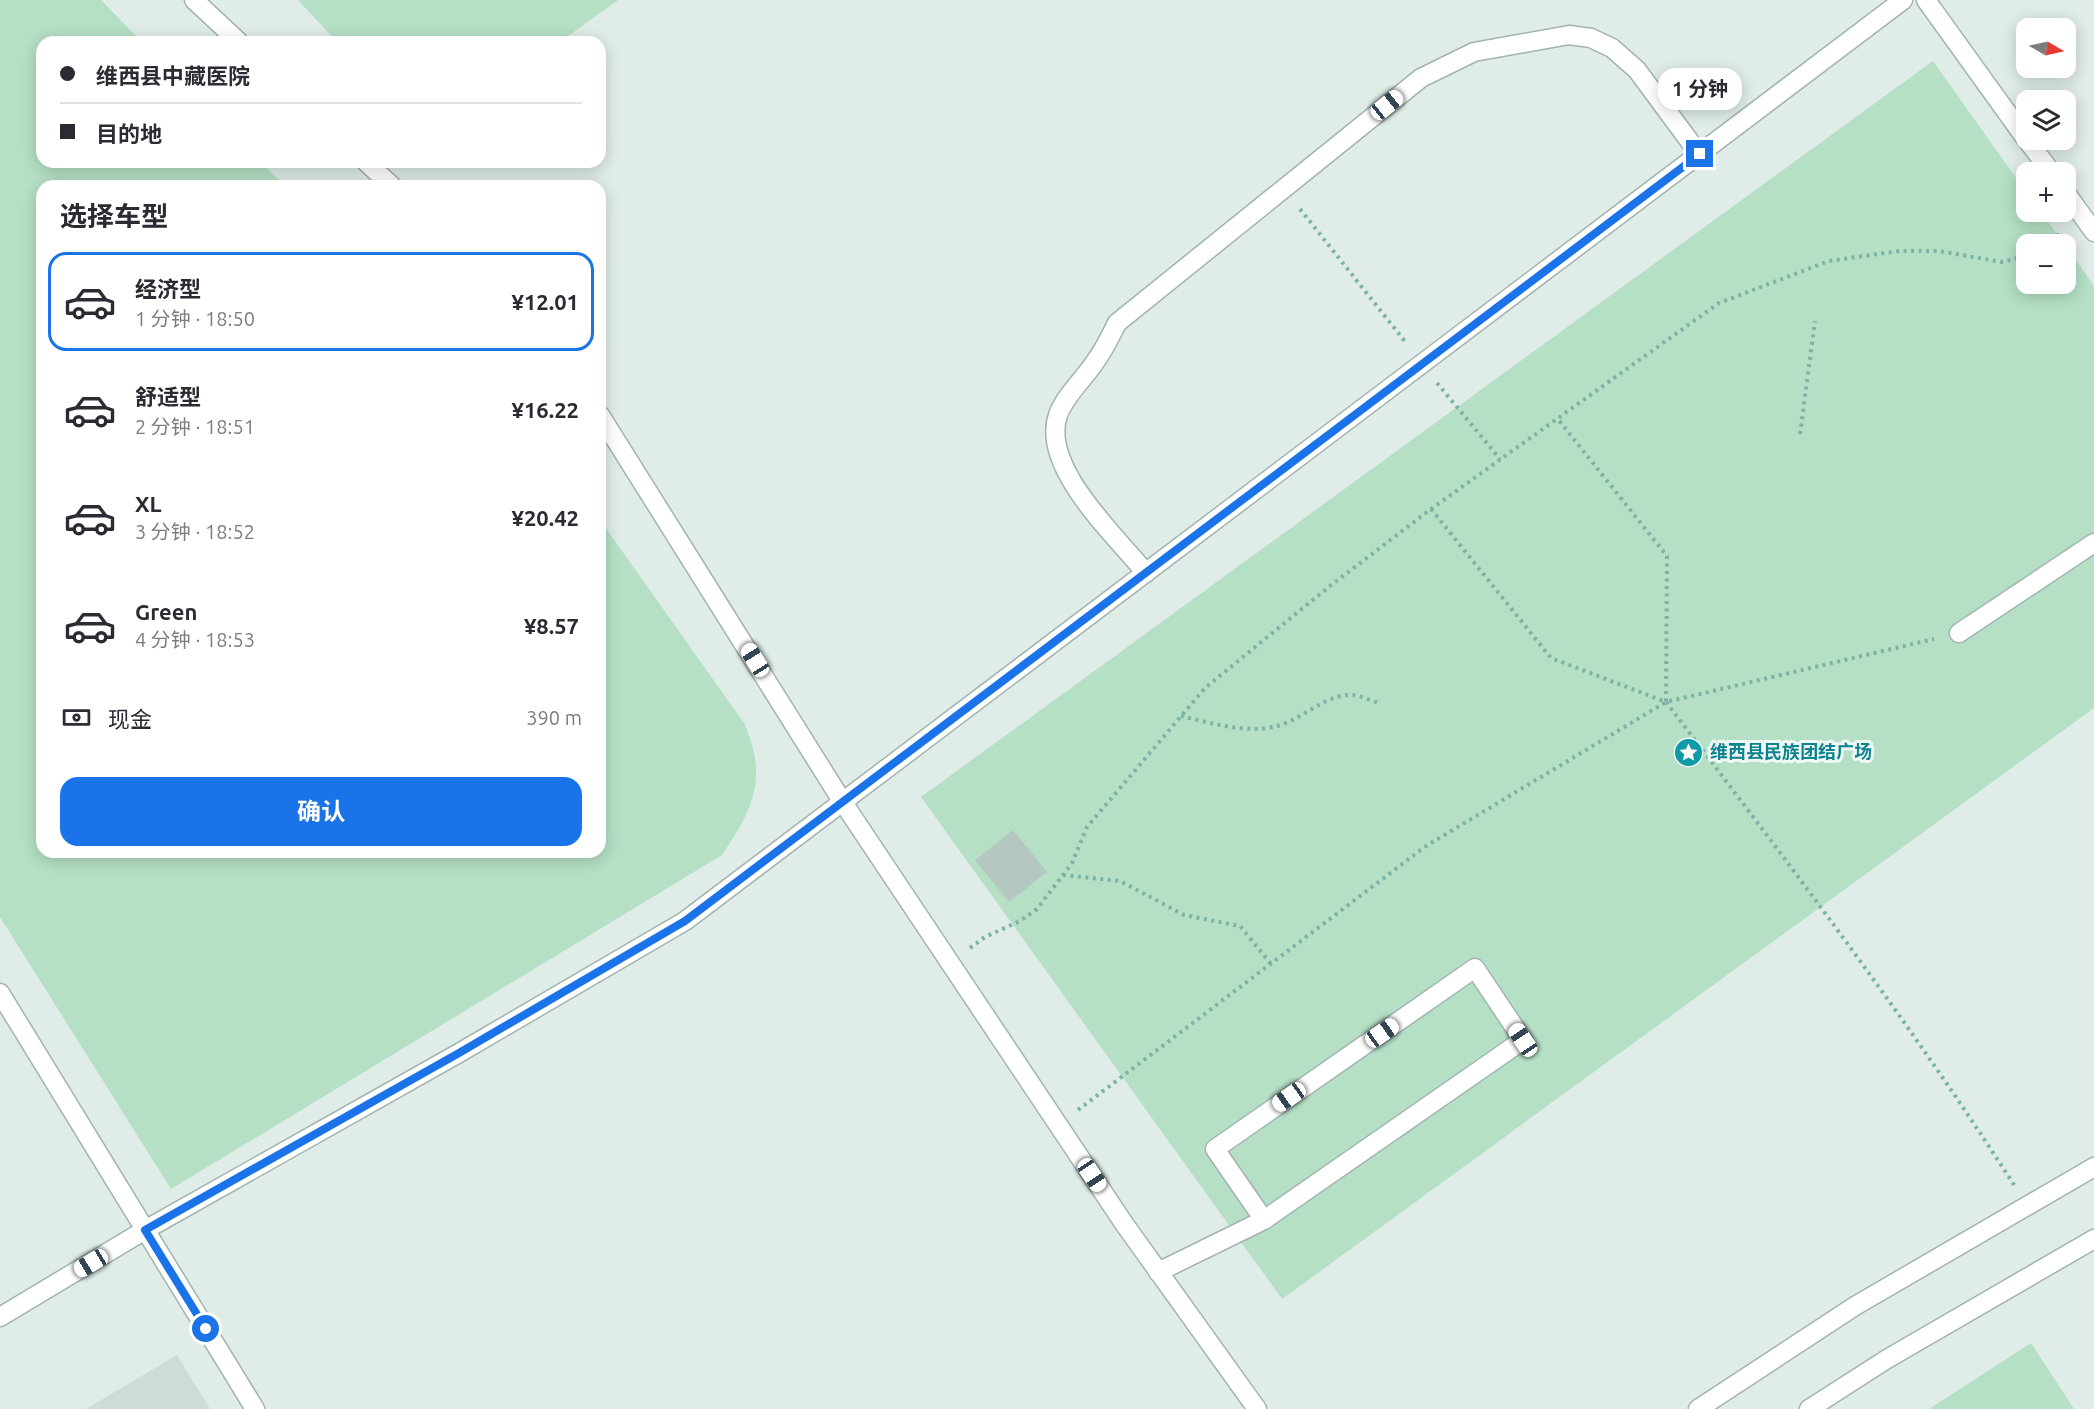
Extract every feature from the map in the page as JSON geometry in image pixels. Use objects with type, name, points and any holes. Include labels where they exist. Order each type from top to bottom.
[{"type":"street","points":[[194,0],[233,36]]},
{"type":"street","points":[[0,1317],[145,1230],[459,1053],[685,921],[1903,0]]},
{"type":"street","points":[[1926,0],[2016,124]]},
{"type":"street","points":[[1146,573],[1067,475],[1057,452],[1055,435],[1058,414],[1099,358],[1117,323],[1421,78],[1474,52],[1569,35],[1591,38],[1612,48],[1637,70],[1700,154]]},
{"type":"street","points":[[372,168],[386,180]]},
{"type":"street","points":[[2076,207],[2094,232]]},
{"type":"street","points":[[606,425],[842,801],[1158,1272],[1257,1409]]},
{"type":"street","points":[[1959,633],[2094,543]]},
{"type":"street","points":[[1158,1272],[1264,1220],[1523,1040],[1475,968],[1215,1149],[1264,1220]]},
{"type":"street","points":[[0,993],[255,1409]]},
{"type":"street","points":[[1698,1409],[1855,1306],[2094,1167]]},
{"type":"street","points":[[1809,1409],[1887,1359],[2094,1239]]},
{"type":"path","points":[[1284,188],[1500,459]]},
{"type":"path","points":[[950,963],[985,937],[1020,921],[1037,909],[1064,875],[1087,827],[1205,688],[1329,586],[1431,508],[1719,303],[1829,261],[1899,251],[1938,251],[2002,262],[2016,258]]},
{"type":"path","points":[[1800,434],[1815,321]]},
{"type":"path","points":[[1557,418],[1666,556],[1666,702]]},
{"type":"path","points":[[1431,508],[1551,658],[1666,702],[1810,893],[1959,1100],[2027,1206]]},
{"type":"path","points":[[1058,1125],[1426,846],[1666,702],[1959,633]]},
{"type":"path","points":[[1181,716],[1228,727],[1253,729],[1276,727],[1332,699],[1353,695],[1380,703]]},
{"type":"path","points":[[1064,875],[1120,880],[1184,915],[1210,922],[1240,926],[1271,964]]},
{"type":"shaded area","points":[[177,1355],[210,1409],[86,1409]]},
{"type":"green space","points":[[0,0],[101,0],[136,36],[36,36],[36,168],[267,168],[279,180],[36,180],[36,858],[606,858],[606,528],[744,723],[755,760],[756,777],[749,807],[722,855],[171,1189],[0,917]]},
{"type":"green space","points":[[298,0],[618,0],[568,36],[331,36]]},
{"type":"green space","points":[[1933,61],[2016,178],[2016,222],[2048,222],[2057,234],[2016,234],[2016,294],[2076,294],[2076,260],[2094,286],[2094,708],[1282,1299],[921,797]]},
{"type":"green space","points":[[2031,1343],[2074,1409],[1929,1409]]},
{"type":"building","points":[[1013,830],[1047,872],[1009,902],[975,860]]},
{"type":"place","name":"维西县民族团结广场","points":[[1689,752]]},
{"type":"route","points":[[206,1329],[145,1230],[459,1053],[685,921],[1700,154]]}]
